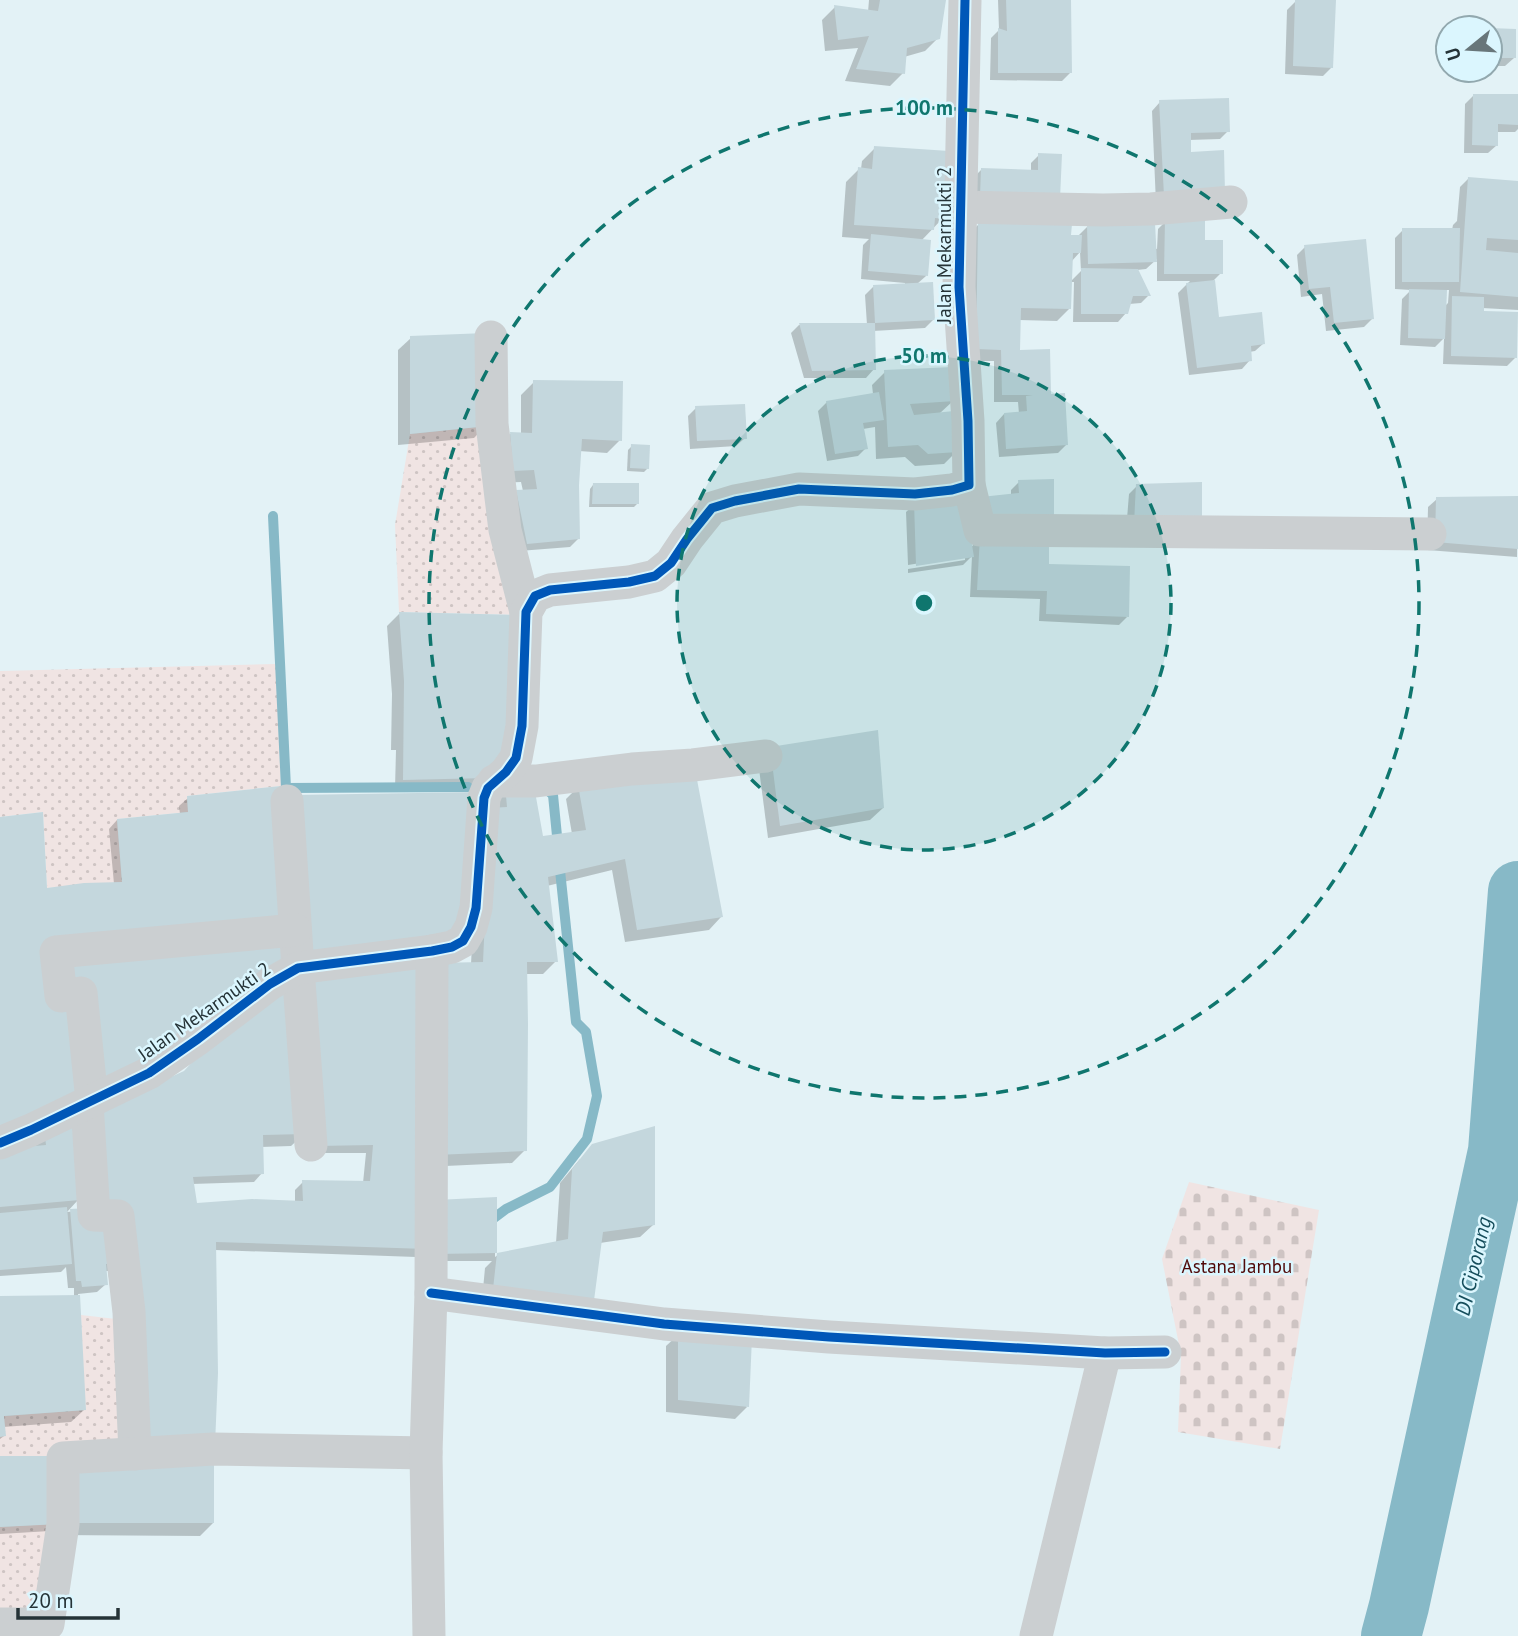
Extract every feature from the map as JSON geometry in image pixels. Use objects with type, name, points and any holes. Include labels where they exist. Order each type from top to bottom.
[{"type":"street","name":"Jalan Mekarmukti 2","points":[[965,0],[959,287],[968,421],[969,485],[980,530],[1430,534]]},
{"type":"street","points":[[960,206],[1102,210],[1231,202]]},
{"type":"street","name":"Jalan Mekarmukti 2","points":[[0,1143],[149,1073],[270,984],[298,968],[432,951],[452,947],[463,941],[471,927],[476,908],[484,798],[488,788],[506,772],[516,758],[522,726],[526,612],[505,530],[492,424],[491,337]]},
{"type":"street","points":[[526,612],[535,596],[550,590],[629,582],[655,576],[671,563],[712,508],[735,501],[799,489],[915,494],[952,490],[969,485]]},
{"type":"street","points":[[494,781],[536,781],[766,756]]},
{"type":"street","points":[[287,801],[311,1146]]},
{"type":"street","points":[[135,1454],[129,1312],[118,1216],[94,1215],[81,993],[61,996],[56,952],[295,930]]},
{"type":"street","points":[[429,1636],[426,1454],[431,1293],[432,951]]},
{"type":"street","points":[[431,1293],[664,1324],[829,1337],[1105,1353],[1165,1352]]},
{"type":"street","points":[[1036,1636],[1105,1353]]},
{"type":"street","points":[[0,1624],[48,1623],[63,1524],[63,1458],[213,1449],[426,1454]]},
{"type":"green space","points":[[488,426],[519,615],[399,612],[395,525],[410,434]]},
{"type":"green space","points":[[276,664],[281,786],[187,796],[188,812],[117,819],[122,882],[47,888],[43,812],[0,817],[0,671]]},
{"type":"green space","name":"Astana Jambu","points":[[1189,1182],[1319,1210],[1280,1449],[1178,1432],[1181,1355],[1162,1259]]},
{"type":"green space","points":[[81,1315],[125,1320],[132,1451],[57,1456],[0,1456],[4,1416],[85,1410]]},
{"type":"green space","points":[[67,1523],[52,1625],[0,1636],[0,1527]]},
{"type":"building","points":[[880,0],[946,0],[940,39],[907,48],[905,74],[856,69],[869,36],[838,40],[834,5],[878,11]]},
{"type":"building","points":[[1006,0],[1071,0],[1072,73],[998,73],[998,28],[1007,31]]},
{"type":"building","points":[[1295,0],[1336,0],[1333,68],[1293,66]]},
{"type":"building","points":[[1504,29],[1516,29],[1516,58],[1504,58]]},
{"type":"building","points":[[1473,94],[1518,94],[1518,125],[1498,124],[1498,146],[1472,145]]},
{"type":"building","points":[[1229,98],[1230,132],[1191,133],[1191,152],[1224,150],[1225,193],[1164,196],[1159,100]]},
{"type":"building","points":[[874,146],[949,151],[945,219],[935,218],[934,230],[854,225],[858,167],[872,169]]},
{"type":"building","points":[[1038,153],[1062,154],[1060,199],[980,197],[981,168],[1038,170]]},
{"type":"building","points":[[1468,177],[1518,181],[1518,240],[1487,238],[1486,250],[1518,253],[1518,297],[1460,292]]},
{"type":"building","points":[[1165,219],[1205,220],[1205,240],[1223,240],[1223,274],[1164,274]]},
{"type":"building","points":[[978,222],[1072,224],[1071,235],[1082,235],[1081,253],[1073,253],[1071,309],[1021,308],[1020,350],[1050,349],[1051,394],[1065,393],[1068,445],[1006,449],[1004,413],[1027,411],[1026,396],[1033,395],[1002,395],[1001,350],[976,349]]},
{"type":"building","points":[[1155,223],[1157,262],[1088,264],[1087,225]]},
{"type":"building","points":[[1402,228],[1460,228],[1459,282],[1402,282]]},
{"type":"building","points":[[871,234],[931,240],[928,276],[868,271]]},
{"type":"building","points":[[1366,239],[1374,319],[1334,323],[1330,287],[1309,289],[1304,245]]},
{"type":"building","points":[[1081,268],[1138,269],[1151,296],[1133,296],[1128,314],[1081,314]]},
{"type":"building","points":[[1215,280],[1219,317],[1262,312],[1265,344],[1251,346],[1252,361],[1197,368],[1186,283]]},
{"type":"building","points":[[933,282],[935,320],[875,323],[873,285]]},
{"type":"building","points":[[1409,289],[1447,290],[1445,339],[1408,338]]},
{"type":"building","points":[[1452,296],[1484,297],[1484,311],[1518,312],[1517,358],[1451,356]]},
{"type":"building","points":[[799,323],[875,323],[876,370],[812,371]]},
{"type":"building","points":[[486,333],[488,426],[410,434],[410,336]]},
{"type":"building","points":[[953,367],[955,401],[910,404],[914,415],[954,411],[958,452],[928,454],[918,445],[888,447],[884,370]]},
{"type":"building","points":[[533,380],[623,381],[622,441],[582,439],[580,539],[527,544],[516,490],[537,489],[534,470],[513,471],[510,432],[532,433]]},
{"type":"building","points":[[879,392],[884,420],[863,423],[868,449],[835,454],[826,401]]},
{"type":"building","points":[[745,404],[747,439],[697,441],[695,406]]},
{"type":"building","points":[[631,444],[650,445],[649,469],[630,468]]},
{"type":"building","points":[[1054,479],[1054,526],[985,525],[981,497],[1019,493],[1018,480]]},
{"type":"building","points":[[1202,482],[1202,526],[1134,524],[1136,484]]},
{"type":"building","points":[[593,483],[639,483],[639,504],[592,504]]},
{"type":"building","points":[[964,495],[974,557],[916,566],[914,502]]},
{"type":"building","points":[[1518,496],[1518,549],[1435,542],[1436,497]]},
{"type":"building","points":[[980,536],[1049,537],[1049,564],[1130,566],[1129,617],[1046,614],[1047,591],[977,590]]},
{"type":"building","points":[[399,612],[519,615],[511,732],[488,778],[403,780],[404,681]]},
{"type":"building","points":[[878,730],[884,808],[780,826],[770,747]]},
{"type":"building","points":[[695,769],[723,917],[637,930],[625,859],[548,877],[558,962],[527,962],[527,1151],[436,1155],[434,963],[483,962],[490,808],[507,807],[505,785],[534,786],[543,836],[586,830],[578,785]]},
{"type":"building","points":[[281,786],[281,836],[289,963],[96,1089],[77,997],[85,1096],[0,1136],[0,817],[43,812],[47,888],[122,882],[117,819],[188,812],[187,796]]},
{"type":"building","points":[[479,792],[461,926],[445,942],[304,957],[295,795]]},
{"type":"building","points":[[427,958],[426,1249],[216,1242],[218,1373],[215,1445],[139,1449],[101,1208],[94,1112],[184,1071],[217,1035],[290,980],[305,1134],[263,1135],[264,1174],[193,1177],[197,1203],[252,1199],[303,1201],[302,1180],[370,1181],[373,1145],[317,1146],[303,981]]},
{"type":"building","points":[[655,1126],[655,1225],[603,1232],[593,1308],[492,1298],[497,1253],[568,1239],[572,1169],[592,1144]]},
{"type":"building","points":[[74,1127],[80,1200],[0,1207],[0,1149],[46,1145],[44,1130]]},
{"type":"building","points":[[497,1197],[497,1253],[436,1254],[436,1200]]},
{"type":"building","points":[[67,1207],[72,1264],[0,1270],[0,1213]]},
{"type":"building","points":[[88,1208],[114,1218],[118,1263],[106,1264],[108,1285],[82,1287],[81,1281],[76,1281],[70,1209]]},
{"type":"building","points":[[80,1295],[86,1410],[4,1416],[6,1436],[0,1437],[0,1296]]},
{"type":"building","points":[[678,1332],[752,1337],[749,1407],[678,1400]]},
{"type":"building","points":[[214,1453],[214,1523],[67,1523],[67,1462]]},
{"type":"building","points":[[0,1456],[57,1456],[60,1524],[0,1527]]},
{"type":"waterway","points":[[273,516],[286,788],[468,787]]},
{"type":"waterway","points":[[545,788],[553,795],[558,846]]},
{"type":"waterway","points":[[486,1224],[506,1209],[550,1187],[587,1139],[597,1096],[586,1032],[576,1022],[559,861]]},
{"type":"waterway","name":"DI Ciporang","points":[[1391,1636],[1498,1151],[1518,891]]},
{"type":"cycle path","points":[[0,1143],[149,1073],[270,984],[298,968],[432,951],[452,947],[463,941],[471,927],[476,908],[484,798],[488,788],[506,772],[516,758],[522,726],[526,612],[535,596],[550,590],[629,582],[655,576],[671,563],[712,508],[735,501],[799,489],[915,494],[952,490],[969,485],[968,421],[959,287],[965,0]]},
{"type":"cycle path","points":[[431,1293],[664,1324],[829,1337],[1105,1353],[1165,1352]]}]
